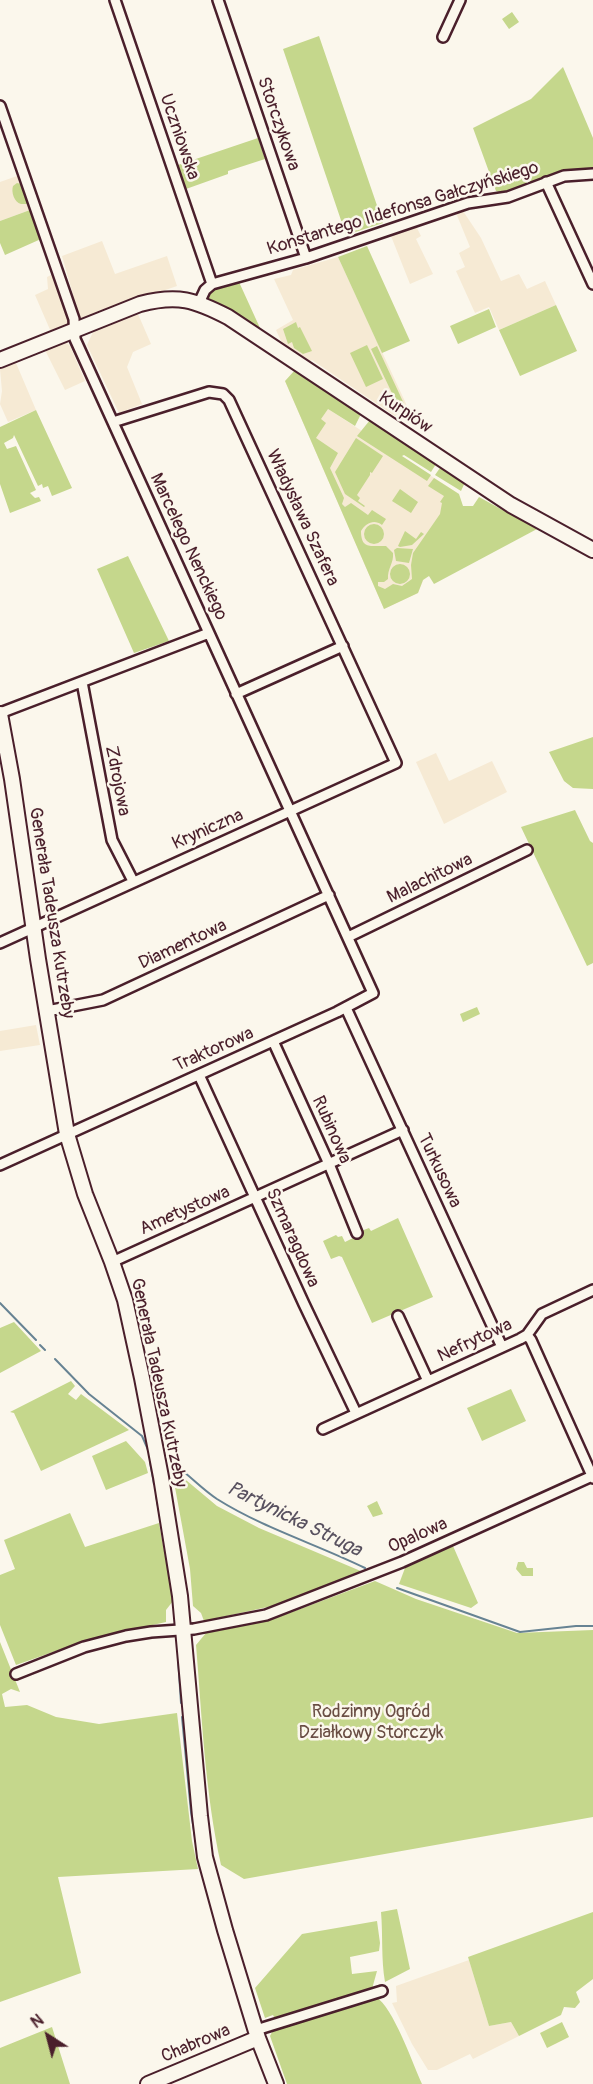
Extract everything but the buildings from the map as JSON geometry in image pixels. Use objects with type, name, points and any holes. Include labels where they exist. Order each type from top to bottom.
[{"type":"street","name":"Uczniowska","points":[[115,0],[212,284]]},
{"type":"street","name":"Storczykowa","points":[[218,0],[306,258]]},
{"type":"street","points":[[443,37],[460,0]]},
{"type":"street","name":"Marcelego Nenckiego","points":[[0,106],[74,319],[75,339],[374,993]]},
{"type":"street","name":"Konstantego Ildefonsa Gałczyńskiego","points":[[212,284],[306,258],[468,203],[508,197],[564,176],[593,174]]},
{"type":"street","points":[[546,182],[593,284]]},
{"type":"street","points":[[199,303],[205,290],[212,284]]},
{"type":"street","name":"Kurpiów","points":[[0,360],[135,306],[157,300],[179,298],[199,303],[228,317],[511,505],[593,550]]},
{"type":"street","name":"Władysława Szafera","points":[[113,422],[209,392],[223,394],[229,400],[396,764]]},
{"type":"street","points":[[0,713],[209,633]]},
{"type":"street","points":[[236,694],[343,646]]},
{"type":"street","name":"Zdrojowa","points":[[82,682],[112,840],[133,881]]},
{"type":"street","name":"Generała Tadeusza Kutrzeby","points":[[0,713],[67,1134],[85,1194],[112,1262],[132,1327],[173,1550],[184,1630],[204,1851],[225,1930],[276,2084]]},
{"type":"street","name":"Kryniczna","points":[[0,943],[289,810],[396,764]]},
{"type":"street","name":"Malachitowa","points":[[348,937],[527,850]]},
{"type":"street","name":"Diamentowa","points":[[47,1011],[103,1000],[329,896]]},
{"type":"street","name":"Traktorowa","points":[[0,1165],[346,1008],[374,993]]},
{"type":"street","name":"Turkusowa","points":[[346,1008],[502,1347]]},
{"type":"street","name":"Rubinowa","points":[[273,1041],[357,1233]]},
{"type":"street","name":"Szmaragdowa","points":[[199,1075],[356,1413]]},
{"type":"street","name":"Ametystowa","points":[[112,1262],[403,1130]]},
{"type":"street","name":"Nefrytowa","points":[[323,1429],[527,1335],[542,1314],[593,1290]]},
{"type":"street","name":"Nefrytowa","points":[[398,1316],[428,1381]]},
{"type":"street","points":[[527,1335],[592,1477]]},
{"type":"street","name":"Opalowa","points":[[16,1674],[76,1650],[107,1641],[266,1615],[402,1562],[592,1477]]},
{"type":"street","points":[[257,2032],[382,1991]]},
{"type":"street","name":"Chabrowa","points":[[148,2084],[166,2080],[257,2032]]},
{"type":"shaded area","points":[[17,176],[30,210],[0,221],[0,182]]},
{"type":"shaded area","points":[[463,211],[481,238],[501,281],[519,274],[527,289],[545,281],[556,305],[499,330],[489,307],[475,313],[456,271],[465,267],[459,253],[470,247],[456,213]]},
{"type":"shaded area","points":[[416,226],[421,236],[416,239],[433,274],[410,284],[391,236]]},
{"type":"shaded area","points":[[102,241],[115,274],[167,256],[177,286],[80,319],[62,256]]},
{"type":"shaded area","points":[[338,257],[408,408],[395,416],[312,360],[310,361],[282,343],[276,330],[293,320],[274,279],[291,275],[293,270]]},
{"type":"shaded area","points":[[53,274],[71,324],[51,332],[35,295],[48,289],[47,277]]},
{"type":"shaded area","points":[[138,314],[151,344],[133,352],[127,367],[142,404],[119,413],[87,345],[93,332]]},
{"type":"shaded area","points":[[63,343],[70,346],[85,381],[65,390],[45,350]]},
{"type":"shaded area","points":[[16,363],[36,410],[8,422],[0,404],[2,391],[0,369]]},
{"type":"shaded area","points":[[285,381],[459,494],[418,593],[384,609]]},
{"type":"shaded area","points":[[436,753],[449,781],[492,761],[507,792],[444,824],[416,762]]},
{"type":"shaded area","points":[[36,1025],[40,1045],[0,1051],[0,1031]]},
{"type":"shaded area","points":[[469,1960],[489,2026],[511,2022],[519,2036],[473,2059],[470,2054],[437,2070],[428,2070],[392,2003],[397,2002],[396,1986]]},
{"type":"green space","points":[[512,12],[519,22],[509,29],[502,19]]},
{"type":"green space","points":[[319,36],[383,223],[346,235],[283,49]]},
{"type":"green space","points":[[563,67],[593,138],[593,168],[566,170],[502,193],[496,191],[473,128],[531,99]]},
{"type":"green space","points":[[258,138],[265,159],[228,171],[228,174],[186,189],[178,165]]},
{"type":"green space","points":[[17,183],[21,184],[27,204],[19,203],[14,196],[13,186]]},
{"type":"green space","points":[[30,210],[41,239],[5,255],[0,243],[0,221]]},
{"type":"green space","points":[[367,246],[410,341],[382,353],[338,257]]},
{"type":"green space","points":[[239,282],[260,328],[259,331],[209,300],[208,295],[211,291]]},
{"type":"green space","points":[[556,305],[577,351],[520,376],[499,330]]},
{"type":"green space","points":[[489,309],[496,327],[458,344],[450,326]]},
{"type":"green space","points":[[296,322],[312,351],[303,354],[294,348],[292,342],[288,344],[283,329]]},
{"type":"green space","points":[[367,345],[383,379],[366,387],[350,353]]},
{"type":"green space","points":[[377,346],[406,408],[400,410],[371,349]]},
{"type":"green space","points":[[295,370],[361,414],[355,426],[328,409],[321,419],[326,423],[316,438],[338,453],[330,468],[344,498],[342,504],[345,507],[351,503],[368,515],[372,510],[386,519],[382,525],[376,522],[370,523],[361,531],[365,544],[386,546],[393,553],[388,579],[378,582],[378,586],[385,589],[393,584],[402,586],[412,579],[413,553],[440,514],[442,503],[440,502],[444,496],[428,486],[434,478],[459,494],[463,506],[473,506],[479,497],[537,529],[434,584],[429,576],[423,580],[418,593],[384,609],[285,381]]},
{"type":"green space","points":[[36,410],[72,488],[52,496],[48,486],[43,488],[42,484],[38,486],[14,435],[4,443],[7,449],[16,446],[36,490],[30,493],[35,498],[39,497],[41,501],[10,513],[0,484],[0,427]]},
{"type":"green space","points":[[370,420],[436,464],[431,472],[404,455],[402,456],[431,475],[427,481],[357,436]]},
{"type":"green space","points":[[356,438],[383,456],[372,473],[370,472],[357,495],[360,498],[358,501],[364,507],[345,494],[335,472]]},
{"type":"green space","points":[[442,465],[466,480],[461,491],[435,475]]},
{"type":"green space","points":[[400,489],[418,502],[411,513],[392,501]]},
{"type":"green space","points":[[374,524],[381,527],[384,534],[381,541],[374,544],[367,541],[364,534],[367,527]]},
{"type":"green space","points":[[405,531],[416,539],[421,532],[424,534],[412,545],[400,547],[398,546]]},
{"type":"green space","points":[[397,548],[413,549],[409,563],[396,561],[394,550]]},
{"type":"green space","points":[[128,556],[169,641],[134,653],[97,569]]},
{"type":"green space","points":[[400,564],[407,567],[410,574],[407,581],[400,584],[393,581],[390,574],[393,567]]},
{"type":"green space","points":[[593,737],[593,789],[573,788],[564,781],[549,752]]},
{"type":"green space","points":[[575,810],[593,843],[593,963],[587,966],[521,827]]},
{"type":"green space","points":[[477,1007],[480,1014],[463,1022],[460,1014]]},
{"type":"green space","points":[[398,1218],[433,1297],[372,1323],[342,1257],[331,1259],[323,1241],[336,1235],[342,1236],[345,1242],[359,1235],[361,1231],[369,1228],[371,1231]]},
{"type":"green space","points":[[14,1322],[41,1351],[0,1373],[0,1328]]},
{"type":"green space","points":[[71,1381],[75,1386],[68,1394],[76,1400],[81,1394],[129,1430],[41,1471],[14,1413],[10,1412]]},
{"type":"green space","points":[[511,1389],[526,1421],[482,1441],[467,1408]]},
{"type":"green space","points":[[126,1441],[145,1462],[148,1473],[106,1490],[92,1456]]},
{"type":"green space","points":[[174,1470],[217,1506],[259,1528],[363,1572],[272,1606],[204,1621],[201,1613],[193,1606],[190,1569],[172,1471]]},
{"type":"green space","points":[[377,1501],[383,1514],[373,1517],[367,1506]]},
{"type":"green space","points":[[70,1513],[85,1547],[159,1523],[173,1601],[166,1610],[166,1622],[90,1639],[16,1665],[0,1625],[0,1575],[15,1569],[4,1540]]},
{"type":"green space","points":[[453,1546],[478,1603],[471,1608],[399,1584],[405,1568]]},
{"type":"green space","points":[[518,1562],[524,1562],[527,1568],[533,1568],[533,1576],[522,1576],[516,1569]]},
{"type":"green space","name":"Rodzinny Ogród Działkowy Storczyk","points":[[375,1581],[416,1599],[517,1633],[593,1630],[593,1817],[244,1879],[221,1865],[208,1783],[196,1645],[206,1633],[268,1621]]},
{"type":"green space","points":[[0,1642],[20,1692],[11,1689],[2,1694],[5,1707],[27,1705],[56,1717],[99,1724],[177,1713],[192,1841],[198,1869],[58,1877],[81,1973],[0,2002]]},
{"type":"green space","points":[[397,1909],[410,1969],[385,1982],[381,1912]]},
{"type":"green space","points":[[593,1912],[593,1979],[576,1992],[580,2002],[575,2008],[564,2007],[561,2015],[519,2036],[511,2022],[489,2026],[468,1957]]},
{"type":"green space","points":[[377,1921],[379,1951],[350,1957],[352,1974],[377,1971],[372,1989],[275,2019],[273,2015],[265,2018],[255,1988],[302,1934]]},
{"type":"green space","points":[[376,1997],[396,2024],[422,2084],[287,2084],[270,2036],[273,2030]]},
{"type":"green space","points":[[562,2022],[569,2037],[547,2048],[540,2033]]},
{"type":"green space","points":[[52,2027],[70,2084],[0,2084],[0,2048]]},
{"type":"waterway","name":"Partynicka Struga","points":[[0,1303],[36,1340]]},
{"type":"waterway","name":"Partynicka Struga","points":[[40,1345],[45,1350]]},
{"type":"waterway","name":"Partynicka Struga","points":[[55,1359],[89,1394],[142,1436],[149,1452]]},
{"type":"waterway","points":[[150,1462],[154,1484]]},
{"type":"waterway","name":"Partynicka Struga","points":[[184,1472],[213,1496],[235,1509],[365,1568]]},
{"type":"waterway","points":[[156,1495],[166,1551]]},
{"type":"waterway","name":"Partynicka Struga","points":[[397,1588],[520,1632],[593,1626]]},
{"type":"waterway","points":[[178,1658],[181,1703]]},
{"type":"waterway","points":[[182,1717],[191,1812],[198,1856]]},
{"type":"waterway","points":[[202,1873],[205,1885]]}]
